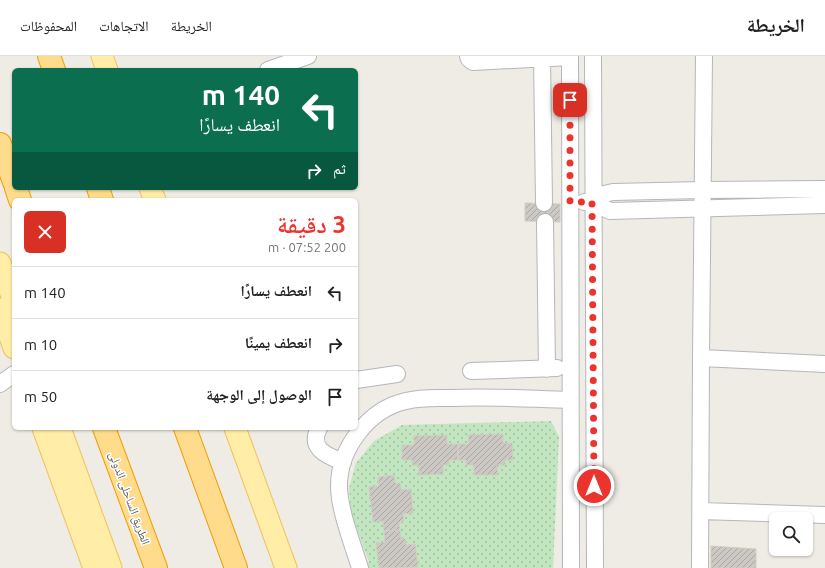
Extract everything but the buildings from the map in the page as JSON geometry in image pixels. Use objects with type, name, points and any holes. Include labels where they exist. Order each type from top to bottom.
[{"type":"highway","points":[[49,56],[53,68]]},
{"type":"highway","points":[[0,144],[12,177]]},
{"type":"highway","name":"الطريق الساحلى الدولى","points":[[105,430],[156,568]]},
{"type":"highway","points":[[186,430],[236,568]]},
{"type":"main road","points":[[90,56],[94,68]]},
{"type":"main road","points":[[102,56],[106,68]]},
{"type":"main road","points":[[0,263],[12,296]]},
{"type":"main road","points":[[0,309],[12,342]]},
{"type":"main road","points":[[44,430],[94,568]]},
{"type":"main road","points":[[61,430],[111,568]]},
{"type":"main road","points":[[234,430],[273,568]]},
{"type":"main road","points":[[234,430],[286,568]]},
{"type":"street","points":[[274,68],[308,56]]},
{"type":"street","points":[[468,56],[473,62],[542,57],[570,57],[571,568]]},
{"type":"street","points":[[593,56],[592,202],[595,568]]},
{"type":"street","points":[[700,568],[704,56]]},
{"type":"street","points":[[542,57],[544,203]]},
{"type":"street","points":[[592,202],[609,192],[825,189]]},
{"type":"street","points":[[570,202],[592,202],[610,211],[825,205]]},
{"type":"street","points":[[544,222],[547,369]]},
{"type":"street","points":[[701,358],[825,364]]},
{"type":"street","points":[[471,371],[570,368]]},
{"type":"street","points":[[358,380],[397,374]]},
{"type":"street","points":[[0,384],[12,375]]},
{"type":"street","points":[[360,425],[390,406],[411,400],[477,397],[570,400]]},
{"type":"street","points":[[318,430],[316,438],[322,453],[343,462]]},
{"type":"street","points":[[358,430],[343,462],[339,486],[346,524],[360,568]]},
{"type":"street","points":[[701,511],[825,515]]},
{"type":"green space","points":[[551,421],[559,437],[553,568],[365,568],[369,562],[351,514],[349,488],[356,463],[374,441],[402,425]]},
{"type":"route","points":[[570,100],[570,202],[592,202],[594,486]]}]
